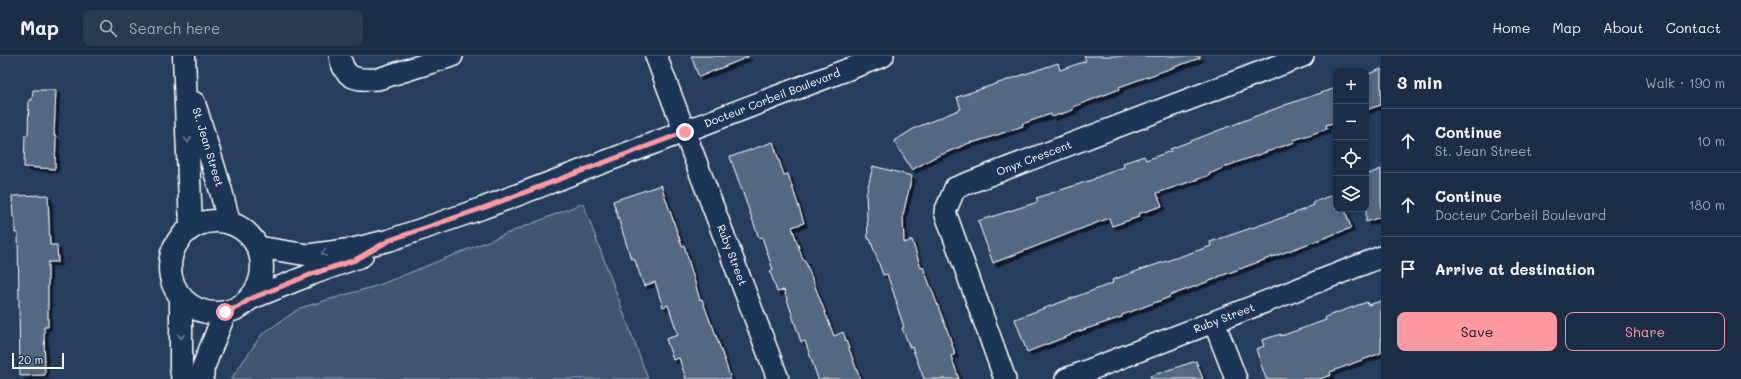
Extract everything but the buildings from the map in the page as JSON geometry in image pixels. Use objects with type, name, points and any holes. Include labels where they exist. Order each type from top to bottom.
[{"type":"main road","name":"St. Jean Street","points":[[185,64],[229,222]]},
{"type":"main road","name":"St. Jean Street","points":[[185,64],[191,227]]},
{"type":"main road","points":[[216,220],[229,222],[241,228],[258,246],[262,260],[262,274],[258,287],[250,299],[238,307],[225,312],[209,313],[194,308],[181,298],[172,284],[169,268],[172,252],[179,238],[191,227],[203,222],[216,220]]},
{"type":"main road","points":[[181,298],[181,369],[183,379]]},
{"type":"main road","points":[[202,379],[203,368],[225,312]]},
{"type":"street","points":[[340,56],[342,66],[346,74],[354,78],[365,79],[378,78],[452,56]]},
{"type":"street","name":"Ruby Street","points":[[656,56],[778,379]]},
{"type":"street","name":"Docteur Corbeil Boulevard","points":[[258,246],[308,255],[353,249],[390,240],[483,208],[883,56]]},
{"type":"street","name":"Onyx Crescent","points":[[1004,379],[945,212],[955,188],[1303,56]]},
{"type":"street","name":"Docteur Corbeil Boulevard","points":[[250,299],[312,274],[355,260],[390,240]]},
{"type":"street","name":"Ruby Street","points":[[1066,379],[1381,257]]},
{"type":"street","points":[[1214,322],[1236,379]]},
{"type":"shaded area","points":[[583,203],[648,379],[231,379],[262,334],[300,308],[379,285]]},
{"type":"route","points":[[225,312],[238,307],[250,299],[312,274],[355,260],[390,240],[412,234],[685,132]]}]
